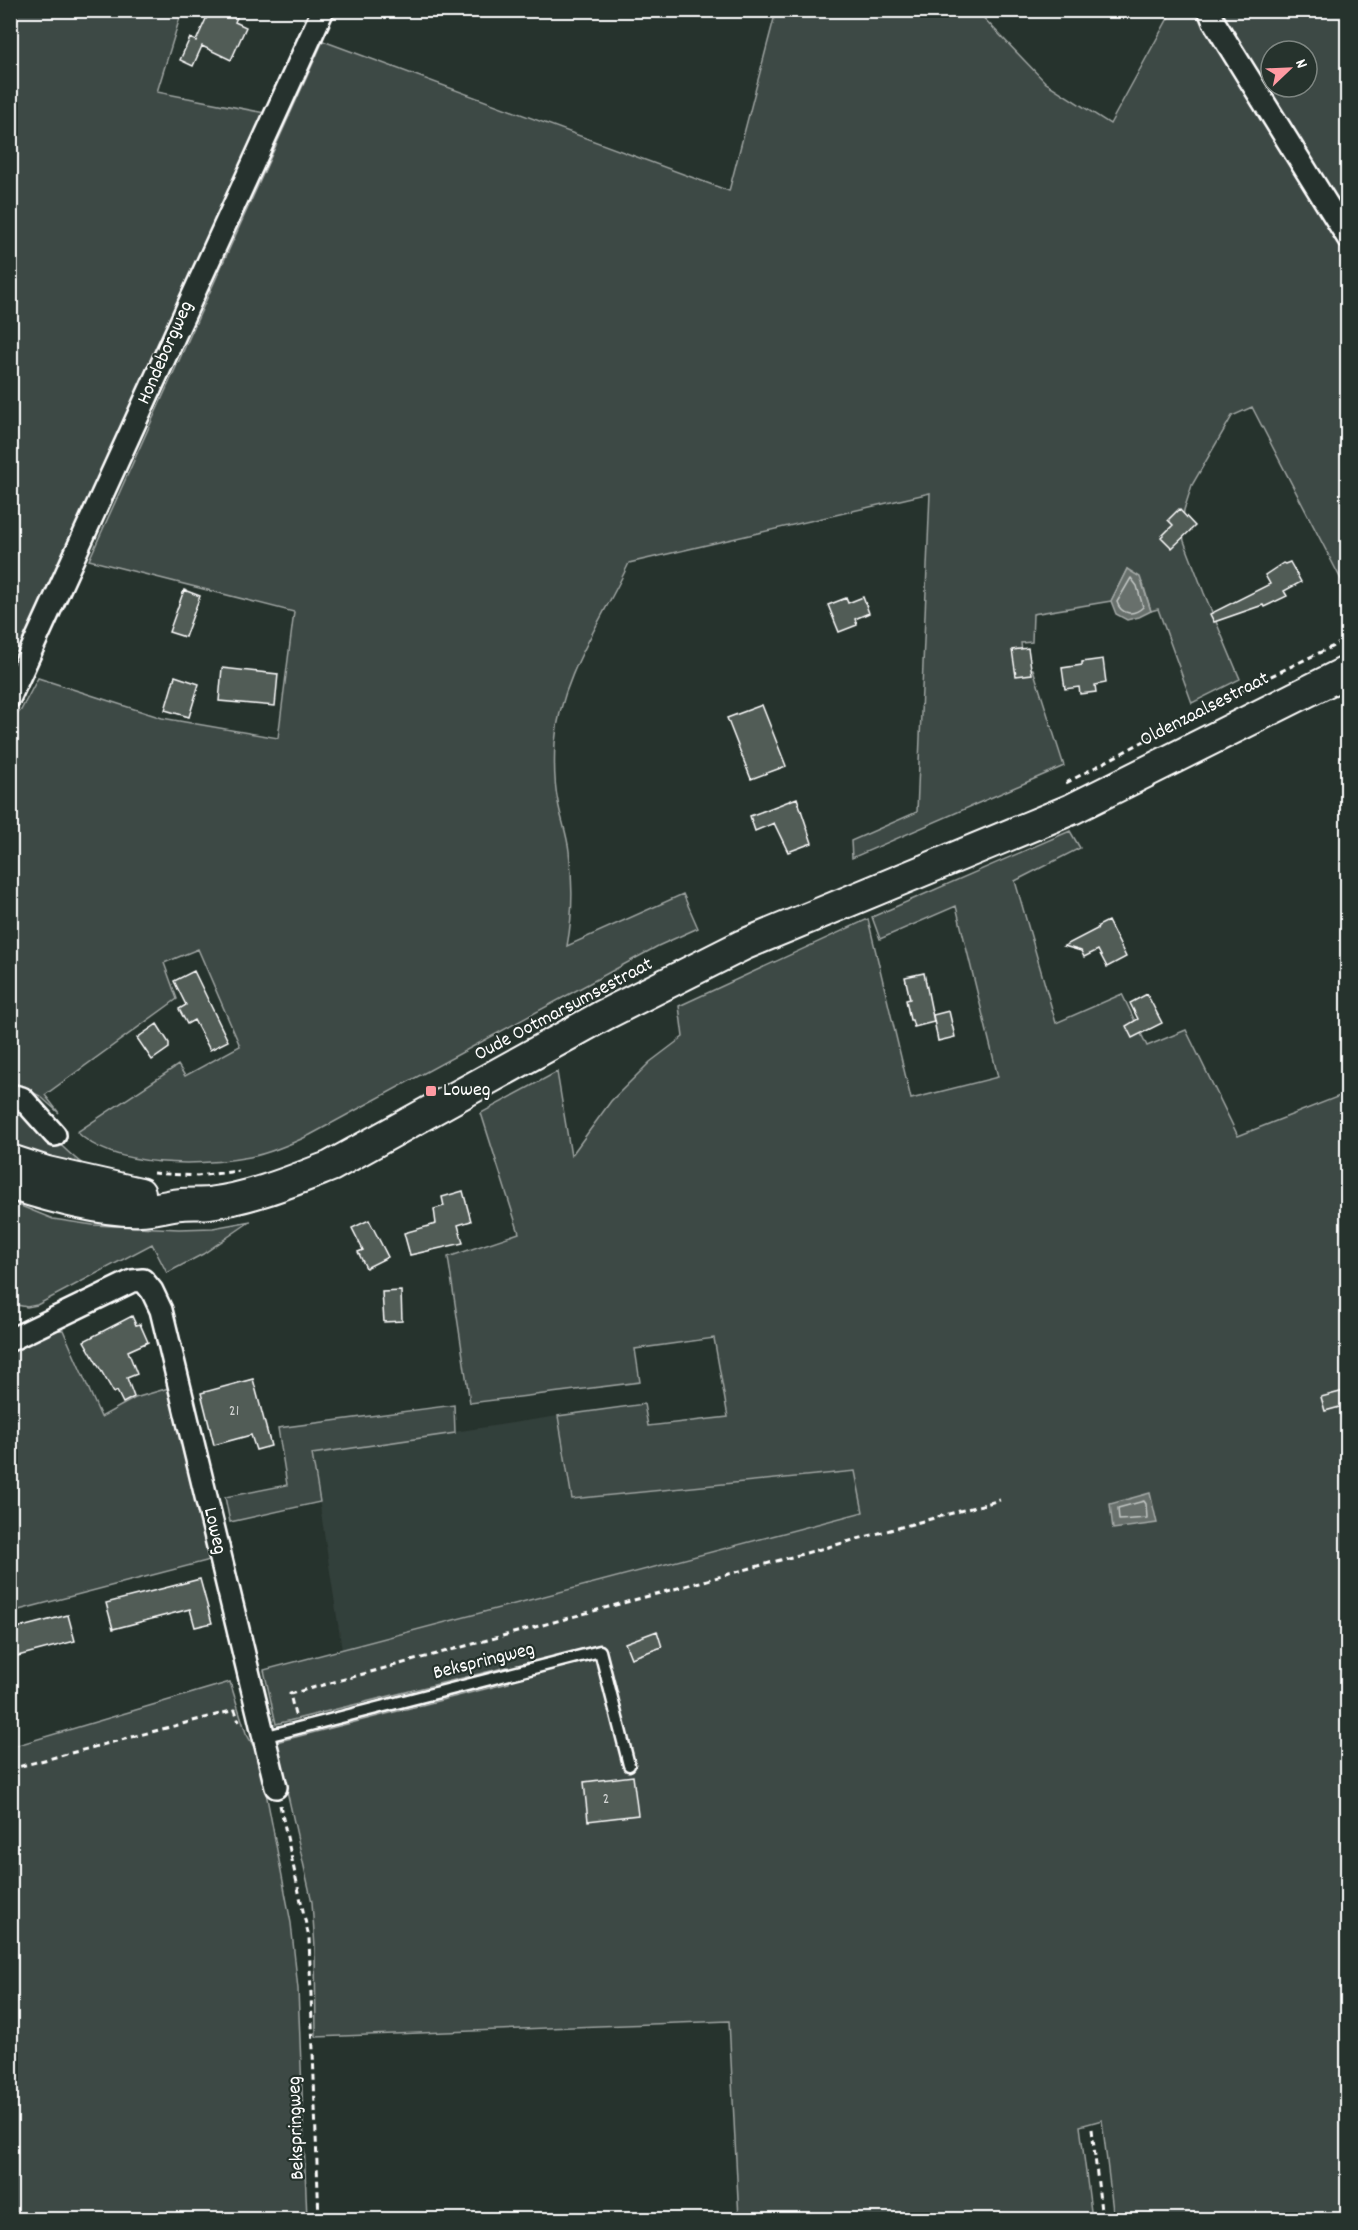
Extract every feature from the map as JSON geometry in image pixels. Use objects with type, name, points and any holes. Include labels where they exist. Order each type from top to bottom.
[{"type":"main road","name":"Oldenzaalsestraat","points":[[1068,797],[1347,671]]},
{"type":"main road","name":"Oude Ootmarsumsestraat","points":[[10,1184],[95,1205],[140,1210],[180,1204],[210,1203],[260,1191],[331,1166],[604,1015],[743,945],[1068,797]]},
{"type":"main road","name":"Oude Ootmarsumsestraat","points":[[10,1160],[47,1172],[180,1204]]},
{"type":"street","name":"Hondeborgweg","points":[[10,697],[323,10]]},
{"type":"street","points":[[1209,10],[1214,22],[1347,238]]},
{"type":"street","points":[[10,1095],[22,1098],[54,1135]]},
{"type":"street","name":"Loweg","points":[[10,1340],[132,1281],[143,1280],[152,1291],[161,1310],[276,1787]]},
{"type":"lane","name":"Bekspringweg","points":[[263,1737],[600,1651],[629,1766]]},
{"type":"path","name":"Oldenzaalsestraat","points":[[1068,797],[1217,702],[1347,639]]},
{"type":"path","points":[[149,1173],[197,1176],[245,1170]]},
{"type":"path","points":[[287,1717],[296,1715],[290,1694],[1000,1500]]},
{"type":"path","points":[[10,1769],[235,1710]]},
{"type":"path","name":"Bekspringweg","points":[[276,1787],[309,1938],[319,2220]]},
{"type":"path","points":[[1092,2129],[1102,2220]]},
{"type":"shaded area","points":[[11,11],[182,11],[157,92],[270,114],[11,685]]},
{"type":"shaded area","points":[[776,11],[977,11],[1046,83],[1110,124],[1172,11],[1199,11],[1347,250],[1347,591],[1252,407],[1232,416],[1192,485],[1184,510],[1182,528],[1184,541],[1240,679],[1192,703],[1158,609],[1151,611],[1143,584],[1127,569],[1111,601],[1033,614],[1032,642],[1021,643],[1024,669],[1033,669],[1064,766],[852,858],[851,841],[917,812],[930,493],[629,563],[573,672],[565,695],[555,743],[555,780],[568,845],[572,887],[567,946],[683,894],[698,928],[658,946],[310,1135],[273,1151],[230,1160],[183,1163],[135,1159],[93,1144],[77,1132],[178,1065],[185,1076],[240,1046],[198,949],[164,963],[177,999],[45,1095],[59,1113],[40,1096],[11,1081],[10,1045],[15,1009],[16,977],[10,937],[10,722],[21,710],[38,678],[162,718],[278,738],[294,612],[89,560],[323,41],[729,191]]},
{"type":"shaded area","points":[[1215,11],[1278,11],[1286,18],[1290,11],[1347,11],[1347,223],[1270,99],[1319,99],[1319,39],[1259,39],[1259,82]]},
{"type":"shaded area","points":[[1070,831],[1080,848],[1015,881],[1056,1023],[1122,994],[1147,1046],[1186,1030],[1238,1136],[1347,1093],[1347,2219],[1114,2219],[1102,2120],[1080,2126],[1092,2219],[739,2219],[729,2021],[316,2037],[312,1902],[276,1742],[509,1683],[507,1667],[276,1724],[264,1670],[863,1512],[855,1471],[572,1499],[558,1416],[644,1404],[648,1426],[728,1417],[714,1338],[635,1349],[640,1382],[470,1403],[448,1257],[519,1233],[481,1113],[557,1072],[571,1156],[611,1101],[650,1062],[683,1037],[679,1006],[868,919],[911,1099],[998,1077],[956,906],[880,939],[872,917]]},
{"type":"shaded area","points":[[11,1105],[39,1124],[84,1165],[68,1165],[11,1143]]},
{"type":"shaded area","points":[[11,1202],[53,1219],[93,1225],[179,1229],[213,1228],[251,1221],[203,1254],[167,1273],[152,1244],[37,1305],[27,1307],[17,1305],[11,1294]]},
{"type":"shaded area","points":[[49,1330],[63,1330],[101,1417],[135,1398],[172,1387],[214,1559],[11,1612],[11,1350]]},
{"type":"shaded area","points":[[454,1405],[455,1433],[312,1454],[320,1502],[230,1522],[225,1497],[287,1485],[278,1428]]},
{"type":"shaded area","points":[[558,1416],[572,1499],[855,1471],[863,1512],[342,1650],[312,1454]]},
{"type":"shaded area","points":[[230,1682],[246,1733],[259,1756],[291,1923],[298,1989],[307,2219],[11,2220],[11,1747]]},
{"type":"water","points":[[1127,569],[1140,577],[1151,611],[1127,620],[1116,614],[1111,601]]},
{"type":"water","points":[[1150,1493],[1157,1523],[1113,1529],[1110,1504]]},
{"type":"building","points":[[210,10],[240,10],[235,22],[246,27],[231,60],[202,46],[193,66],[180,60],[190,38],[196,41]]},
{"type":"building","points":[[1179,509],[1195,526],[1172,548],[1161,537],[1173,525],[1168,520]]},
{"type":"building","points":[[1290,562],[1301,582],[1284,591],[1287,596],[1264,607],[1263,605],[1214,622],[1210,614],[1270,584],[1265,575],[1283,563]]},
{"type":"building","points":[[184,590],[200,596],[185,637],[169,632]]},
{"type":"building","points":[[863,597],[869,613],[855,619],[857,625],[839,632],[828,605],[846,598],[848,603]]},
{"type":"building","points":[[1028,648],[1032,674],[1016,676],[1012,650]]},
{"type":"building","points":[[1103,659],[1106,683],[1095,685],[1096,692],[1080,694],[1079,687],[1065,689],[1062,668]]},
{"type":"building","points":[[222,668],[278,674],[275,706],[219,701]]},
{"type":"building","points":[[175,676],[199,684],[189,717],[165,710]]},
{"type":"building","points":[[762,705],[786,766],[751,779],[727,718]]},
{"type":"building","points":[[797,798],[812,843],[788,852],[774,823],[755,831],[750,816]]},
{"type":"building","points":[[1108,921],[1126,957],[1107,967],[1098,950],[1084,957],[1081,951],[1064,946],[1097,929],[1098,926]]},
{"type":"building","points":[[194,971],[228,1041],[210,1050],[194,1020],[187,1024],[179,1009],[186,1005],[174,981]]},
{"type":"building","points":[[924,973],[934,1022],[914,1027],[910,1020],[906,1000],[910,999],[905,977]]},
{"type":"building","points":[[1147,994],[1162,1023],[1132,1038],[1126,1026],[1138,1019],[1130,1003]]},
{"type":"building","points":[[949,1011],[955,1037],[938,1041],[933,1015]]},
{"type":"building","points":[[157,1024],[169,1043],[169,1048],[152,1060],[137,1038]]},
{"type":"building","points":[[463,1191],[471,1221],[458,1225],[463,1243],[410,1255],[404,1233],[436,1224],[434,1209],[444,1206],[442,1197]]},
{"type":"building","points":[[369,1220],[388,1257],[366,1268],[358,1252],[363,1250],[352,1228]]},
{"type":"building","points":[[401,1291],[402,1321],[384,1322],[382,1292]]},
{"type":"building","points":[[132,1316],[136,1325],[140,1324],[148,1342],[128,1351],[137,1374],[127,1378],[134,1397],[123,1403],[117,1391],[114,1393],[84,1341]]},
{"type":"building","points":[[253,1379],[271,1446],[256,1450],[251,1435],[214,1445],[201,1393]]},
{"type":"building","points":[[1344,1391],[1347,1405],[1325,1411],[1321,1397]]},
{"type":"building","points":[[200,1579],[212,1623],[195,1627],[190,1609],[113,1629],[106,1603]]},
{"type":"building","points":[[68,1615],[75,1641],[10,1658],[10,1630]]},
{"type":"building","points":[[657,1631],[662,1647],[631,1658],[625,1643]]},
{"type":"building","points":[[633,1776],[638,1815],[588,1821],[584,1782]]},
{"type":"place","name":"Loweg","points":[[431,1091]]}]
